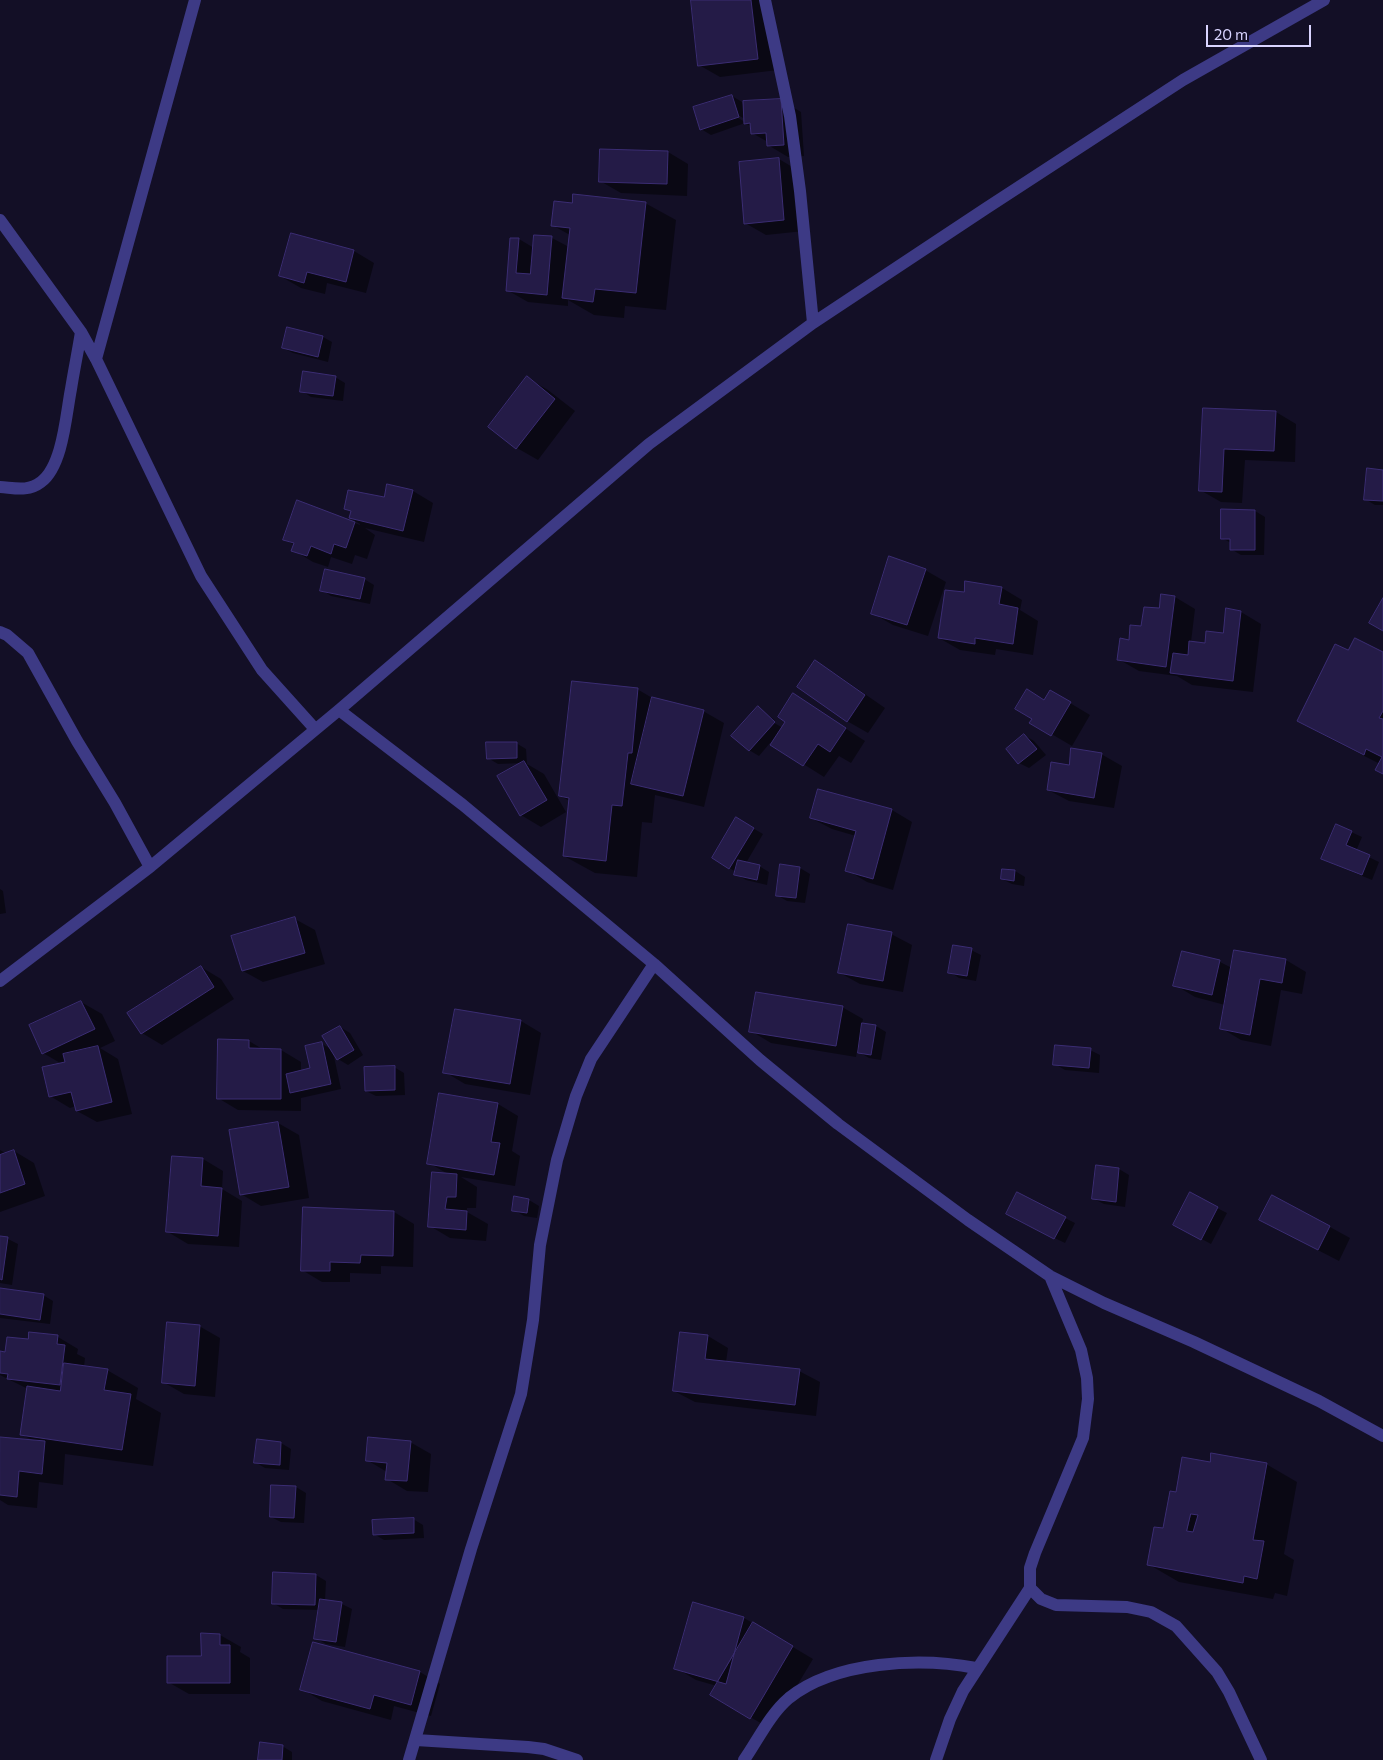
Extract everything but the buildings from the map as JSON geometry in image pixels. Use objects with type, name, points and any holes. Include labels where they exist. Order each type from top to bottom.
[{"type":"street","points":[[96,359],[195,0]]},
{"type":"street","points":[[765,0],[790,116],[800,192],[813,323]]},
{"type":"street","points":[[0,981],[150,867],[339,710],[649,444],[813,323],[1183,80],[1324,0]]},
{"type":"street","points":[[0,220],[81,332],[96,359],[201,576],[262,670],[316,729]]},
{"type":"street","points":[[0,487],[24,490],[42,482],[52,468],[62,437],[81,332]]},
{"type":"street","points":[[0,632],[7,634],[28,653],[150,867]]},
{"type":"street","points":[[339,710],[463,805],[654,964],[760,1060],[838,1124],[968,1220],[1050,1276],[1104,1303],[1194,1342],[1319,1401],[1383,1436]]},
{"type":"street","points":[[410,1760],[471,1548],[521,1394],[532,1328],[540,1245],[557,1160],[576,1096],[591,1059],[654,964]]},
{"type":"street","points":[[936,1760],[950,1719],[963,1691],[976,1668],[1030,1588],[1030,1568],[1035,1553],[1082,1438],[1088,1399],[1087,1378],[1081,1350],[1050,1276]]},
{"type":"street","points":[[1030,1588],[1041,1599],[1056,1605],[1127,1607],[1151,1612],[1176,1626],[1217,1672],[1229,1692],[1260,1760]]},
{"type":"street","points":[[744,1760],[787,1700],[804,1687],[837,1674],[866,1666],[951,1663],[976,1668]]},
{"type":"street","points":[[416,1740],[528,1747],[544,1749],[578,1760]]}]
